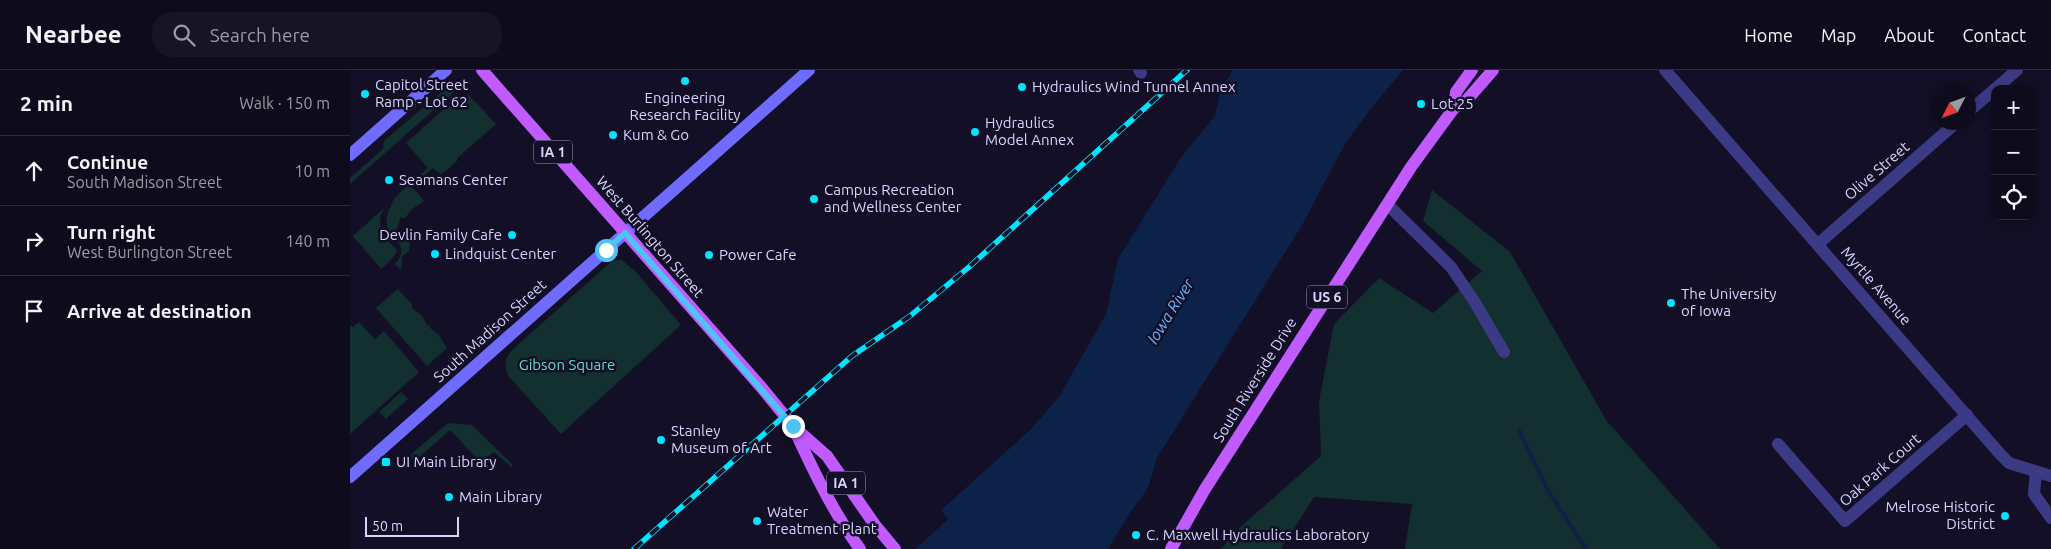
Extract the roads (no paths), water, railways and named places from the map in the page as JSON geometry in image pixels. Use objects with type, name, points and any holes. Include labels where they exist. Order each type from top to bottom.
[{"type":"main road","name":"West Burlington Street","points":[[482,70],[793,426],[827,456],[894,548]]},
{"type":"main road","name":"South Riverside Drive","points":[[1454,108],[1456,92],[1472,70]]},
{"type":"main road","name":"South Riverside Drive","points":[[1171,549],[1209,482],[1411,167],[1454,108],[1466,101],[1493,70]]},
{"type":"main road","name":"West Burlington Street","points":[[793,426],[825,495],[840,521],[860,549]]},
{"type":"street","points":[[350,155],[446,70]]},
{"type":"street","name":"South Madison Street","points":[[350,477],[809,70]]},
{"type":"street","name":"Myrtle Avenue","points":[[1665,70],[2009,462],[2051,476]]},
{"type":"street","points":[[2000,85],[2017,70]]},
{"type":"street","points":[[1976,105],[1991,92]]},
{"type":"street","name":"Olive Street","points":[[1818,244],[1948,130]]},
{"type":"street","points":[[1388,205],[1451,267],[1504,352]]},
{"type":"street","name":"Oak Park Court","points":[[1778,444],[1846,521],[1967,415]]},
{"type":"street","points":[[2036,472],[2034,494],[2051,518]]},
{"type":"water","name":"Iowa River","points":[[1233,70],[1403,70],[1346,142],[1301,227],[1157,458],[1148,488],[1108,549],[916,549],[948,519],[941,510],[1029,431],[1059,397],[1106,314],[1118,259],[1182,156],[1215,116],[1221,90]]},
{"type":"waterway","points":[[1519,430],[1546,487],[1586,549]]},
{"type":"railway","points":[[634,549],[852,356],[910,316],[969,267],[1187,70]]},
{"type":"place","name":"Engineering Research Facility","points":[[685,81]]},
{"type":"place","name":"Hydraulics Wind Tunnel Annex","points":[[1022,87]]},
{"type":"place","name":"Capitol Street Ramp - Lot 62","points":[[365,94]]},
{"type":"place","name":"Lot 25","points":[[1421,104]]},
{"type":"place","name":"Hydraulics Model Annex","points":[[975,132]]},
{"type":"place","name":"Kum & Go","points":[[613,135]]},
{"type":"place","name":"Seamans Center","points":[[389,180]]},
{"type":"place","name":"Campus Recreation and Wellness Center","points":[[814,199]]},
{"type":"place","name":"Devlin Family Cafe","points":[[512,235]]},
{"type":"place","name":"Lindquist Center","points":[[435,254]]},
{"type":"place","name":"Power Cafe","points":[[709,255]]},
{"type":"place","name":"The University of Iowa","points":[[1671,303]]},
{"type":"place","name":"Stanley Museum of Art","points":[[661,440]]},
{"type":"place","name":"UI Main Library","points":[[386,462]]},
{"type":"place","name":"Main Library","points":[[449,497]]},
{"type":"place","name":"Melrose Historic District","points":[[2005,516]]},
{"type":"place","name":"Water Treatment Plant","points":[[757,521]]},
{"type":"place","name":"C. Maxwell Hydraulics Laboratory","points":[[1136,535]]},
{"type":"park label","name":"Gibson Square","points":[[567,365]]}]
